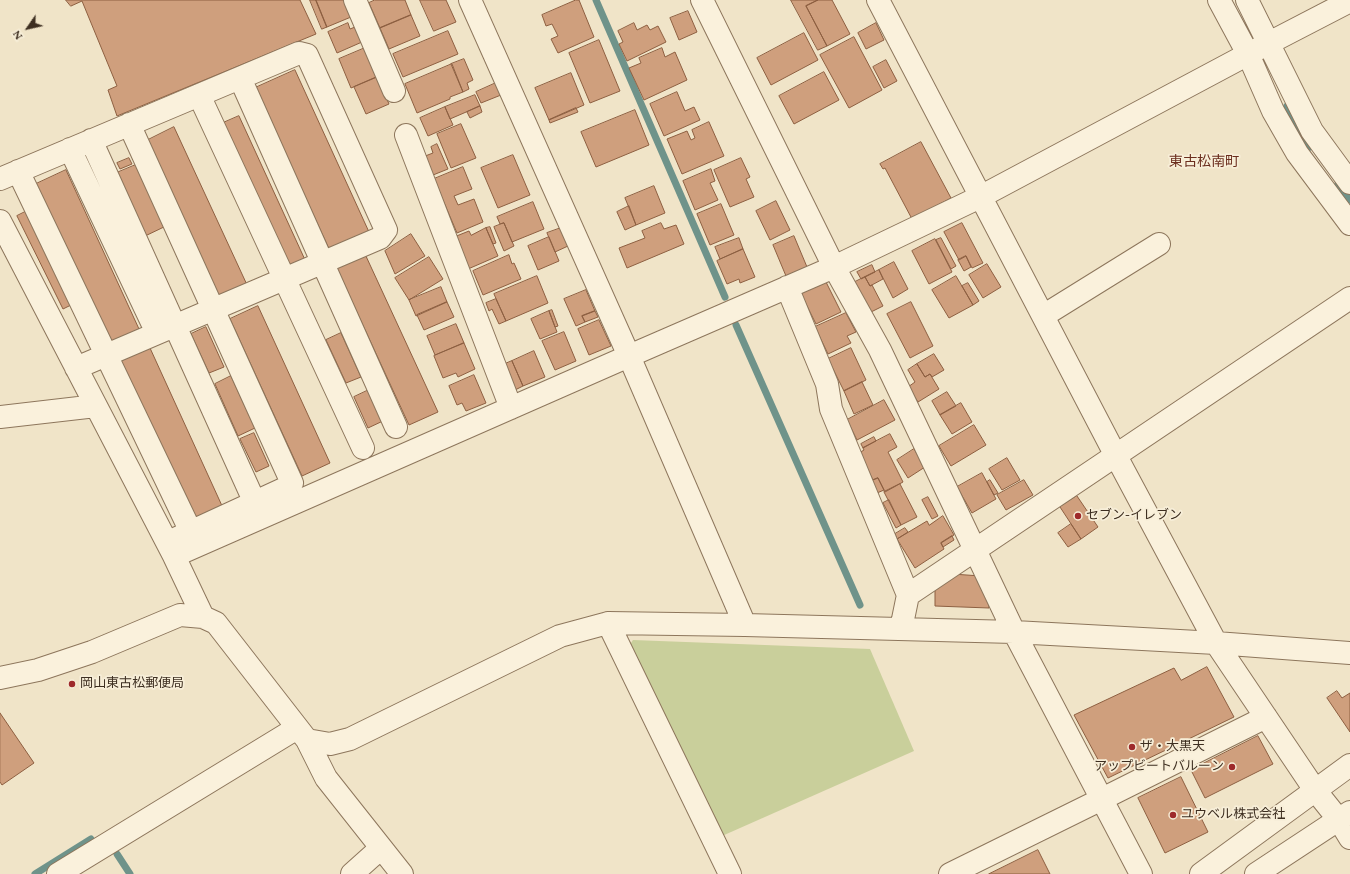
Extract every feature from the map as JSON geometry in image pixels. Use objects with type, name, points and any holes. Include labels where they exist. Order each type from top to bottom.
[{"type":"street","points":[[355,0],[394,91]]},
{"type":"street","points":[[470,0],[629,356],[745,625]]},
{"type":"street","points":[[702,0],[834,267],[880,350],[1014,632],[1140,874]]},
{"type":"street","points":[[878,0],[1116,456],[1216,642],[1315,790],[1346,823],[1256,874]]},
{"type":"street","points":[[1218,0],[1248,54],[1273,111],[1297,153],[1350,224]]},
{"type":"street","points":[[1247,0],[1312,131],[1350,183]]},
{"type":"street","points":[[171,550],[512,408],[834,267],[980,197],[1350,1]]},
{"type":"street","points":[[76,368],[106,355],[166,329],[284,279],[322,262],[380,238],[386,230],[307,55],[299,53],[9,175],[106,355],[191,532]]},
{"type":"street","points":[[240,78],[396,427]]},
{"type":"street","points":[[199,95],[363,448]]},
{"type":"street","points":[[129,124],[292,483],[290,486],[255,503],[191,532],[171,550]]},
{"type":"street","points":[[406,135],[512,408]]},
{"type":"street","points":[[91,140],[166,329]]},
{"type":"street","points":[[70,149],[166,329],[255,503]]},
{"type":"street","points":[[0,221],[171,550],[203,617]]},
{"type":"street","points":[[1043,316],[1159,244]]},
{"type":"street","points":[[787,287],[827,384],[831,409],[908,595],[901,629]]},
{"type":"street","points":[[908,595],[1350,298]]},
{"type":"street","points":[[0,417],[96,406]]},
{"type":"street","points":[[0,678],[38,670],[92,652],[180,615],[203,617],[216,623],[302,734],[326,778],[402,874]]},
{"type":"street","points":[[608,623],[730,874]]},
{"type":"street","points":[[58,874],[302,734],[330,744],[350,739],[560,636],[608,623],[1014,632],[1216,642],[1350,653]]},
{"type":"street","points":[[950,874],[1102,800],[1266,717]]},
{"type":"street","points":[[1201,874],[1350,765]]},
{"type":"street","points":[[352,874],[381,848]]},
{"type":"green space","points":[[633,640],[870,649],[914,751],[722,836],[629,646]]},
{"type":"building","points":[[66,0],[300,0],[316,34],[117,116],[108,90],[117,86],[82,1],[71,6]]},
{"type":"building","points":[[310,0],[316,0],[327,27],[322,29]]},
{"type":"building","points":[[316,0],[344,0],[351,17],[327,27]]},
{"type":"building","points":[[375,0],[405,0],[411,15],[380,28],[369,3]]},
{"type":"building","points":[[420,0],[446,0],[456,22],[434,31]]},
{"type":"building","points":[[579,0],[594,37],[558,53],[551,39],[558,36],[552,24],[546,26],[542,15]]},
{"type":"building","points":[[791,0],[818,0],[806,6],[827,46],[818,50]]},
{"type":"building","points":[[818,0],[832,0],[850,34],[827,46],[806,6]]},
{"type":"building","points":[[688,11],[697,32],[679,40],[670,18]]},
{"type":"building","points":[[411,15],[420,36],[389,49],[380,28]]},
{"type":"building","points":[[348,23],[350,29],[355,27],[362,42],[337,53],[328,32]]},
{"type":"building","points":[[634,23],[637,30],[647,25],[650,30],[658,26],[666,42],[627,61],[619,44],[623,42],[618,31]]},
{"type":"building","points":[[876,23],[884,40],[866,49],[858,33]]},
{"type":"building","points":[[448,31],[458,54],[403,77],[393,54]]},
{"type":"building","points":[[804,33],[818,60],[771,85],[757,58]]},
{"type":"building","points":[[854,37],[882,90],[849,108],[820,55]]},
{"type":"building","points":[[599,40],[620,91],[590,103],[569,53]]},
{"type":"building","points":[[365,48],[377,77],[351,88],[339,59]]},
{"type":"building","points":[[662,48],[665,57],[675,52],[687,80],[644,100],[629,68],[641,63],[639,58]]},
{"type":"building","points":[[464,59],[473,80],[467,83],[469,89],[463,92],[451,64]]},
{"type":"building","points":[[886,60],[897,81],[884,88],[873,67]]},
{"type":"building","points":[[452,64],[463,92],[417,113],[405,84]]},
{"type":"building","points":[[295,70],[369,232],[330,251],[255,88]]},
{"type":"building","points":[[824,72],[839,100],[794,124],[779,96]]},
{"type":"building","points":[[571,73],[584,105],[549,120],[535,88]]},
{"type":"building","points":[[377,77],[389,104],[366,114],[354,87]]},
{"type":"building","points":[[496,83],[501,95],[481,103],[476,92]]},
{"type":"building","points":[[677,92],[685,111],[694,107],[700,120],[664,136],[650,104]]},
{"type":"building","points":[[475,95],[480,106],[450,119],[445,107]]},
{"type":"building","points":[[480,106],[482,112],[470,118],[467,112]]},
{"type":"building","points":[[445,107],[453,125],[428,136],[420,118]]},
{"type":"building","points":[[576,108],[578,112],[550,123],[549,120]]},
{"type":"building","points":[[635,110],[649,145],[596,167],[581,132]]},
{"type":"building","points":[[239,116],[306,262],[290,269],[223,123]]},
{"type":"building","points":[[709,122],[724,156],[682,174],[667,139],[687,131],[691,140],[695,138],[692,130]]},
{"type":"building","points":[[461,124],[476,158],[451,168],[437,134]]},
{"type":"building","points":[[174,127],[248,287],[220,299],[148,140]]},
{"type":"building","points":[[921,142],[951,198],[912,219],[885,168],[883,169],[880,164]]},
{"type":"building","points":[[437,144],[448,169],[428,177],[420,158],[433,153],[431,147]]},
{"type":"building","points":[[513,155],[530,195],[498,208],[481,168]]},
{"type":"building","points":[[129,158],[132,164],[120,169],[117,163]]},
{"type":"building","points":[[741,158],[750,177],[746,179],[754,197],[730,207],[714,170]]},
{"type":"building","points":[[138,164],[166,226],[143,237],[114,174]]},
{"type":"building","points":[[463,167],[472,189],[454,196],[458,205],[474,199],[483,222],[457,233],[434,179]]},
{"type":"building","points":[[711,169],[715,181],[710,183],[718,200],[695,210],[683,181]]},
{"type":"building","points":[[66,170],[139,329],[109,343],[36,184]]},
{"type":"building","points":[[654,186],[665,213],[636,225],[625,198]]},
{"type":"building","points":[[776,201],[790,230],[770,240],[756,211]]},
{"type":"building","points":[[533,202],[544,229],[512,242],[504,223],[500,224],[497,217]]},
{"type":"building","points":[[721,204],[734,235],[710,245],[697,214]]},
{"type":"building","points":[[629,206],[636,225],[625,230],[617,212]]},
{"type":"building","points":[[27,211],[73,304],[63,309],[17,216]]},
{"type":"building","points":[[504,223],[514,246],[504,251],[494,227]]},
{"type":"building","points":[[661,223],[664,229],[676,225],[684,244],[627,268],[619,248],[645,238],[642,231]]},
{"type":"building","points":[[962,223],[983,263],[972,268],[966,256],[959,260],[944,232]]},
{"type":"building","points":[[490,227],[496,243],[493,244],[486,228]]},
{"type":"building","points":[[486,228],[498,256],[468,269],[454,237],[469,231],[471,235]]},
{"type":"building","points":[[561,228],[568,246],[555,252],[547,233]]},
{"type":"building","points":[[411,234],[425,256],[395,274],[385,251]]},
{"type":"building","points":[[794,236],[807,267],[786,276],[773,245]]},
{"type":"building","points":[[549,237],[559,261],[538,270],[528,246]]},
{"type":"building","points":[[739,238],[743,249],[720,259],[715,247]]},
{"type":"building","points":[[941,238],[956,266],[951,269],[936,240]]},
{"type":"building","points":[[935,239],[952,272],[929,284],[912,251]]},
{"type":"building","points":[[743,249],[755,277],[740,283],[739,279],[727,284],[717,261]]},
{"type":"building","points":[[365,254],[438,412],[409,425],[336,267]]},
{"type":"building","points":[[509,255],[512,264],[514,263],[521,279],[483,295],[473,271]]},
{"type":"building","points":[[966,256],[971,267],[964,271],[958,260]]},
{"type":"building","points":[[429,257],[443,279],[409,300],[395,278]]},
{"type":"building","points":[[894,262],[908,289],[893,298],[879,270]]},
{"type":"building","points":[[987,264],[1001,287],[983,298],[969,275]]},
{"type":"building","points":[[872,265],[875,272],[861,279],[857,272]]},
{"type":"building","points":[[879,270],[883,279],[870,286],[865,277]]},
{"type":"building","points":[[537,276],[548,303],[506,321],[494,294]]},
{"type":"building","points":[[956,276],[973,305],[949,318],[932,290]]},
{"type":"building","points":[[865,277],[870,286],[872,285],[883,306],[867,314],[851,284]]},
{"type":"building","points":[[826,282],[841,312],[816,324],[801,294]]},
{"type":"building","points":[[968,283],[979,301],[973,305],[962,286]]},
{"type":"building","points":[[441,287],[447,302],[416,316],[409,300]]},
{"type":"building","points":[[586,290],[595,311],[582,316],[585,322],[576,326],[564,299]]},
{"type":"building","points":[[496,299],[506,321],[499,324],[492,309],[489,311],[486,303]]},
{"type":"building","points":[[447,302],[454,317],[424,330],[417,315]]},
{"type":"building","points":[[911,302],[933,346],[910,358],[887,314]]},
{"type":"building","points":[[258,306],[330,463],[302,476],[230,319]]},
{"type":"building","points":[[552,310],[558,326],[555,327],[549,311]]},
{"type":"building","points":[[549,311],[557,332],[540,339],[531,319]]},
{"type":"building","points":[[595,311],[598,317],[585,322],[582,316]]},
{"type":"building","points":[[846,313],[856,332],[847,336],[851,343],[828,354],[815,327]]},
{"type":"building","points":[[599,320],[611,346],[589,355],[578,329]]},
{"type":"building","points":[[456,324],[464,343],[435,355],[427,336]]},
{"type":"building","points":[[206,327],[224,367],[209,373],[191,334]]},
{"type":"building","points":[[564,332],[576,361],[555,370],[542,341]]},
{"type":"building","points":[[341,333],[361,377],[346,383],[326,340]]},
{"type":"building","points":[[464,343],[475,369],[458,377],[456,373],[443,378],[434,356]]},
{"type":"building","points":[[150,348],[223,508],[193,521],[120,362]]},
{"type":"building","points":[[851,348],[866,380],[844,391],[828,359]]},
{"type":"building","points":[[534,351],[545,377],[523,386],[512,361]]},
{"type":"building","points":[[934,354],[944,370],[932,377],[930,374],[925,377],[917,364]]},
{"type":"building","points":[[512,361],[523,386],[515,390],[505,364]]},
{"type":"building","points":[[917,364],[925,377],[930,374],[939,389],[918,402],[908,387],[915,382],[908,370]]},
{"type":"building","points":[[474,375],[486,403],[466,411],[462,403],[457,405],[449,386]]},
{"type":"building","points":[[231,376],[255,428],[238,436],[215,384]]},
{"type":"building","points":[[862,382],[873,405],[854,414],[844,391]]},
{"type":"building","points":[[371,389],[385,420],[368,428],[354,397]]},
{"type":"building","points":[[947,392],[956,406],[940,415],[932,401]]},
{"type":"building","points":[[884,400],[895,420],[857,440],[847,420]]},
{"type":"building","points":[[961,403],[972,422],[952,434],[940,415]]},
{"type":"building","points":[[974,425],[986,445],[951,466],[939,446]]},
{"type":"building","points":[[254,433],[269,466],[256,472],[240,439]]},
{"type":"building","points":[[890,434],[897,447],[888,452],[903,482],[885,492],[878,478],[873,480],[859,453],[864,450],[863,448]]},
{"type":"building","points":[[874,437],[876,441],[863,448],[861,444]]},
{"type":"building","points":[[914,449],[925,467],[908,478],[897,460]]},
{"type":"building","points":[[1007,458],[1020,480],[1002,490],[989,469]]},
{"type":"building","points":[[982,473],[996,499],[972,513],[957,487]]},
{"type":"building","points":[[878,478],[884,490],[877,493],[871,481]]},
{"type":"building","points":[[990,480],[998,493],[994,495],[987,482]]},
{"type":"building","points":[[1024,480],[1033,495],[1006,510],[997,495]]},
{"type":"building","points":[[900,484],[917,517],[901,525],[884,492]]},
{"type":"building","name":"セブン-イレブン","points":[[1077,496],[1098,527],[1081,539],[1060,507]]},
{"type":"building","points":[[928,497],[938,516],[932,519],[922,500]]},
{"type":"building","points":[[889,500],[901,525],[896,528],[883,503]]},
{"type":"building","points":[[943,516],[954,535],[941,543],[944,549],[915,568],[897,539],[927,521],[929,525]]},
{"type":"building","points":[[1071,524],[1081,539],[1068,547],[1058,533]]},
{"type":"building","points":[[905,528],[908,532],[897,539],[895,534]]},
{"type":"building","points":[[952,536],[954,540],[943,547],[941,543]]},
{"type":"building","points":[[952,574],[981,576],[989,598],[989,608],[935,606],[935,584]]},
{"type":"building","name":"ザ・大黒天","points":[[1207,667],[1234,717],[1108,778],[1074,715],[1174,668],[1181,680]]},
{"type":"building","points":[[1337,691],[1342,698],[1350,693],[1350,732],[1327,698]]},
{"type":"building","points":[[0,713],[34,763],[2,785],[0,782]]},
{"type":"building","points":[[1258,736],[1273,764],[1205,798],[1191,770]]},
{"type":"building","points":[[1181,777],[1208,832],[1165,853],[1138,798]]},
{"type":"building","points":[[1038,850],[1050,874],[989,874]]},
{"type":"waterway","points":[[596,0],[725,297]]},
{"type":"waterway","points":[[1287,106],[1301,135],[1310,147]]},
{"type":"waterway","points":[[1338,184],[1350,200]]},
{"type":"waterway","points":[[736,325],[860,605]]},
{"type":"waterway","points":[[35,874],[91,839]]},
{"type":"waterway","points":[[117,854],[130,874]]},
{"type":"place","name":"セブン-イレブン","points":[[1078,516]]},
{"type":"place","name":"岡山東古松郵便局","points":[[72,684]]},
{"type":"place","name":"ザ・大黒天","points":[[1132,747]]},
{"type":"place","name":"アップビートバルーン","points":[[1232,767]]},
{"type":"place","name":"ユウベル株式会社","points":[[1173,815]]},
{"type":"district","name":"東古松南町","points":[[1204,163]]}]
